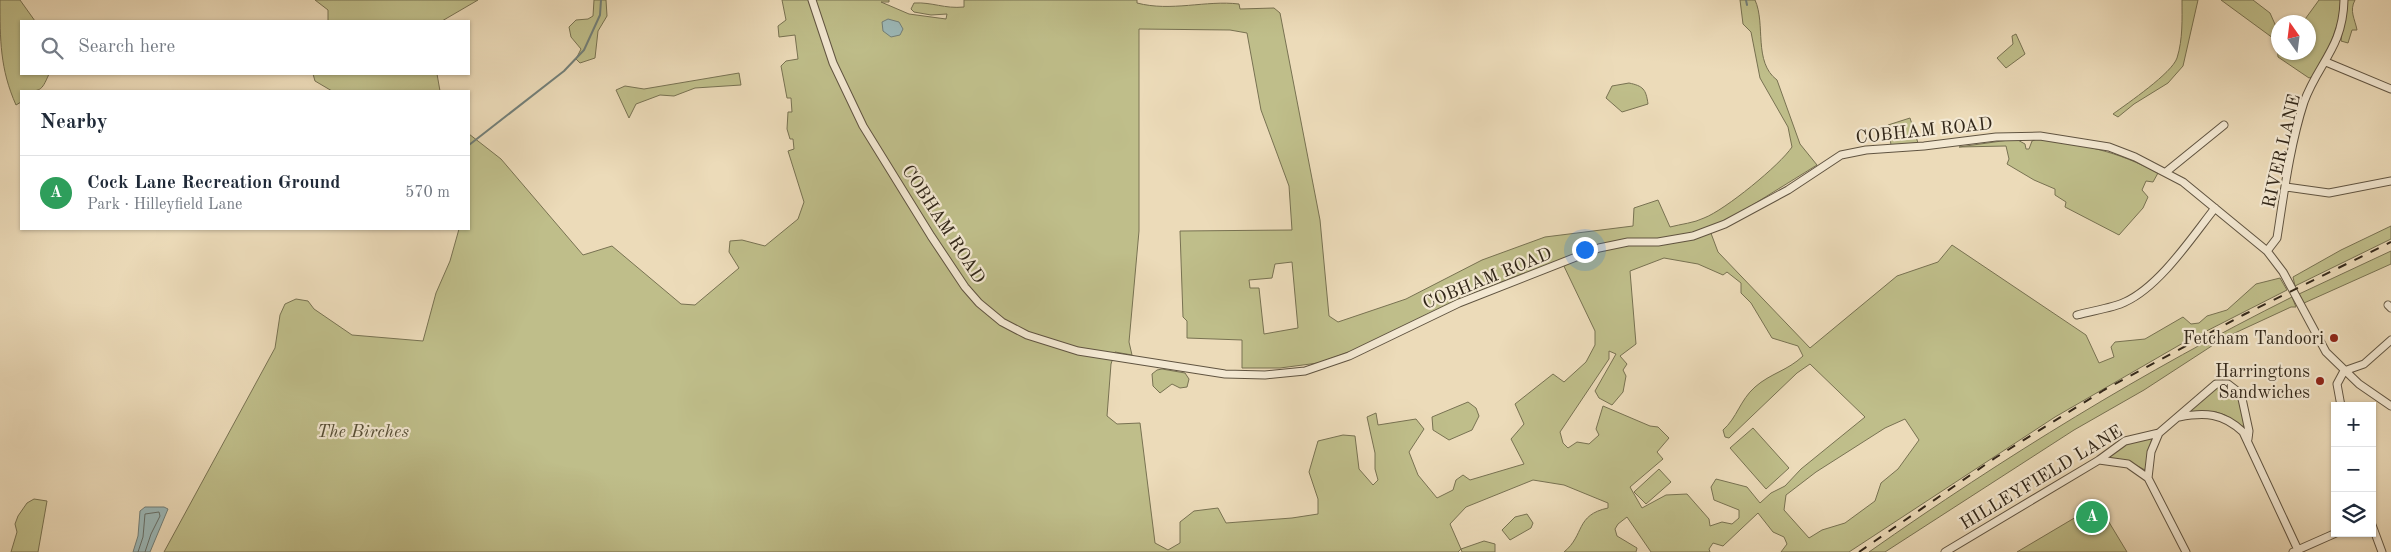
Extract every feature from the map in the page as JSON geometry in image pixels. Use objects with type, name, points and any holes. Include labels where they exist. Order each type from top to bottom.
[{"type":"street","name":"COBHAM ROAD","points":[[812,0],[833,63],[863,126],[930,236],[957,276],[979,303],[1002,322],[1027,335],[1078,351],[1224,374],[1294,372],[1322,366],[1355,353],[1459,303],[1599,248],[1628,242],[1666,240],[1693,236],[1725,224],[1788,190],[1830,161],[1853,151],[1915,147],[1996,137],[2040,136],[2109,147],[2166,172],[2183,182],[2266,251],[2283,272],[2322,346],[2344,371],[2391,406]]},
{"type":"street","name":"RIVER LANE","points":[[2266,251],[2277,238],[2302,109],[2340,31],[2344,0]]},
{"type":"street","points":[[2326,62],[2391,89]]},
{"type":"street","points":[[2166,172],[2224,125]]},
{"type":"street","points":[[2286,187],[2329,193],[2391,181]]},
{"type":"street","points":[[2077,315],[2120,304],[2134,297],[2159,276],[2215,208]]},
{"type":"street","points":[[2340,402],[2337,384],[2344,371],[2364,364],[2391,340]]},
{"type":"street","name":"HILLEYFIELD LANE","points":[[1945,552],[2099,460],[2125,440],[2160,433],[2216,384],[2228,384],[2238,390],[2243,398],[2248,439]]},
{"type":"street","name":"HILLEYFIELD LANE","points":[[2179,417],[2214,414],[2236,425],[2248,439],[2295,551]]},
{"type":"street","points":[[2148,478],[2150,452],[2160,433]]},
{"type":"street","points":[[2099,460],[2128,464],[2148,478],[2186,552]]},
{"type":"street","points":[[2295,551],[2331,535]]},
{"type":"street","points":[[2376,536],[2382,552]]},
{"type":"green space","points":[[0,0],[20,0],[34,20],[20,20],[20,75],[48,75],[40,89],[20,90],[20,103],[16,105],[4,67],[0,28]]},
{"type":"green space","points":[[315,0],[478,0],[444,20],[328,20],[328,10]]},
{"type":"green space","points":[[594,0],[606,0],[607,16],[598,31],[595,58],[580,63],[576,59],[581,49],[571,37],[569,27],[576,20],[588,19],[593,16]]},
{"type":"green space","name":"The Birches","points":[[782,0],[889,0],[889,2],[881,2],[909,14],[946,19],[947,14],[931,15],[914,12],[911,9],[914,3],[964,7],[964,0],[1137,0],[1137,3],[1163,6],[1227,3],[1239,4],[1240,9],[1274,8],[1280,13],[1320,220],[1329,316],[1338,322],[1406,299],[1482,260],[1545,237],[1633,226],[1634,208],[1658,200],[1670,227],[1700,220],[1725,206],[1751,186],[1776,165],[1792,147],[1788,127],[1760,78],[1751,32],[1743,24],[1740,0],[1755,0],[1760,20],[1762,53],[1765,63],[1777,80],[1800,144],[1817,165],[1725,222],[1709,228],[1718,252],[1810,348],[1897,276],[1938,262],[1952,245],[2086,335],[2099,363],[2114,357],[2111,347],[2115,342],[2145,339],[2183,317],[2191,324],[2199,323],[2207,316],[2227,310],[2256,284],[2280,278],[2287,290],[2183,343],[2055,417],[1849,552],[1781,552],[1787,544],[1784,537],[1773,532],[1758,513],[1723,546],[1713,543],[1709,549],[1710,552],[1651,552],[1627,517],[1615,529],[1617,536],[1637,548],[1636,552],[1564,552],[1571,546],[1590,515],[1608,508],[1608,503],[1564,485],[1533,480],[1466,507],[1450,524],[1461,549],[1458,552],[164,552],[275,348],[280,315],[285,304],[296,299],[308,301],[314,309],[352,335],[423,341],[436,293],[450,261],[459,230],[470,230],[470,135],[501,159],[583,255],[612,246],[681,304],[695,305],[739,268],[729,252],[730,241],[742,240],[765,246],[798,219],[804,202],[788,151],[794,149],[793,139],[790,139],[787,129],[788,112],[792,112],[791,98],[787,98],[781,66],[786,61],[798,59],[795,35],[779,37],[778,26],[786,20]],"holes":[[[1139,29],[1230,30],[1247,33],[1261,110],[1289,186],[1292,230],[1180,231],[1183,317],[1187,321],[1187,338],[1242,340],[1242,368],[1280,368],[1318,363],[1366,346],[1430,313],[1561,260],[1595,331],[1595,345],[1586,362],[1564,382],[1553,374],[1515,404],[1524,424],[1511,439],[1524,464],[1470,480],[1463,475],[1456,480],[1453,490],[1437,498],[1418,475],[1409,452],[1424,429],[1416,419],[1378,425],[1376,413],[1367,417],[1375,453],[1375,469],[1378,480],[1373,485],[1359,469],[1355,436],[1343,435],[1318,441],[1309,472],[1318,499],[1318,514],[1226,523],[1218,508],[1194,511],[1180,522],[1180,543],[1168,550],[1155,543],[1140,423],[1117,424],[1107,416],[1111,364],[1115,352],[1132,355],[1129,342],[1139,231]],[[1664,258],[1698,264],[1723,275],[1727,272],[1741,283],[1741,293],[1751,303],[1772,338],[1798,346],[1803,356],[1761,382],[1750,392],[1732,420],[1723,430],[1725,437],[1729,438],[1797,373],[1810,364],[1865,417],[1801,469],[1785,486],[1771,493],[1760,503],[1747,487],[1716,479],[1711,487],[1714,500],[1739,510],[1739,518],[1732,524],[1722,522],[1710,526],[1709,519],[1687,494],[1666,495],[1642,508],[1630,487],[1663,459],[1657,452],[1669,438],[1658,427],[1650,426],[1603,406],[1596,429],[1599,435],[1589,444],[1577,442],[1568,448],[1563,443],[1560,432],[1609,359],[1609,351],[1616,354],[1595,391],[1599,398],[1612,405],[1623,392],[1626,376],[1623,370],[1627,364],[1620,356],[1636,344],[1630,271]],[[1292,262],[1298,328],[1264,334],[1259,288],[1250,288],[1249,280],[1272,278],[1275,264]],[[1905,419],[1919,440],[1898,469],[1881,483],[1875,501],[1845,523],[1822,530],[1809,538],[1784,510],[1786,495],[1816,472],[1885,428]]]},
{"type":"green space","points":[[2182,0],[2198,0],[2183,66],[2168,83],[2134,104],[2118,117],[2113,114],[2167,72],[2177,58],[2181,36]]},
{"type":"green space","points":[[2221,0],[2253,0],[2270,13],[2271,37]]},
{"type":"green space","points":[[2319,0],[2341,0],[2338,21],[2328,49],[2314,76],[2309,78],[2282,60],[2316,60],[2316,15],[2308,15]]},
{"type":"green space","points":[[2346,0],[2355,0],[2352,11],[2357,30],[2352,30],[2348,43],[2341,41]]},
{"type":"green space","points":[[2016,34],[2025,54],[2006,68],[1997,58],[2013,44],[2012,36]]},
{"type":"green space","points":[[739,73],[741,85],[695,88],[674,96],[660,95],[636,104],[629,118],[616,90],[625,86],[644,89]]},
{"type":"green space","points":[[313,75],[437,75],[440,90],[330,90],[315,81]]},
{"type":"green space","points":[[1629,83],[1638,85],[1643,89],[1648,104],[1622,112],[1606,98],[1612,86]]},
{"type":"green space","points":[[1910,118],[1918,143],[1891,145],[1888,125]]},
{"type":"green space","points":[[2016,139],[2025,144],[2026,149],[2029,149],[2032,141],[2037,139],[2069,143],[2099,150],[2128,159],[2158,173],[2153,182],[2146,181],[2142,190],[2148,197],[2143,208],[2119,235],[2065,207],[2066,202],[2055,195],[2055,189],[2034,180],[2007,164],[2009,159],[2006,146],[1959,147]]},
{"type":"green space","points":[[2391,226],[2391,239],[2295,286],[2293,277],[2341,250]]},
{"type":"green space","points":[[2391,251],[2391,264],[2304,303],[2299,294]]},
{"type":"green space","points":[[2292,297],[2296,307],[2291,307],[2224,338],[2144,390],[2074,430],[1885,552],[1869,552],[1971,482],[2129,385]]},
{"type":"green space","points":[[1162,369],[1185,373],[1189,379],[1187,387],[1180,388],[1172,384],[1160,393],[1153,386],[1152,374]]},
{"type":"green space","points":[[2224,386],[2235,394],[2242,406],[2246,424],[2244,427],[2225,415],[2216,412],[2188,413],[2188,410],[2212,389]]},
{"type":"green space","points":[[1468,402],[1476,408],[1479,416],[1472,430],[1449,440],[1433,430],[1432,417]]},
{"type":"green space","points":[[1753,428],[1789,468],[1766,489],[1730,448]]},
{"type":"green space","points":[[2152,438],[2145,470],[2128,461],[2111,458],[2109,455],[2126,443]]},
{"type":"green space","points":[[1659,469],[1671,482],[1646,504],[1634,492]]},
{"type":"green space","points":[[34,499],[47,501],[38,552],[11,552],[17,532],[15,524],[18,516],[27,503]]},
{"type":"green space","points":[[2098,504],[2127,552],[2017,552]]},
{"type":"green space","points":[[1527,514],[1533,523],[1531,528],[1510,540],[1502,530],[1515,517]]},
{"type":"green space","points":[[1484,541],[1495,544],[1495,552],[1462,552],[1461,549]]},
{"type":"water","points":[[888,19],[899,22],[903,29],[900,35],[891,37],[883,31],[882,22]]},
{"type":"water","points":[[145,507],[164,507],[168,509],[150,552],[133,552],[138,536],[140,511]]},
{"type":"waterway","points":[[470,144],[564,71],[584,50],[600,15],[601,0]]},
{"type":"waterway","points":[[1746,0],[1747,5]]},
{"type":"railway","points":[[1859,552],[1995,458],[2104,390],[2245,314],[2391,242]]},
{"type":"place","name":"Fetcham Tandoori","points":[[2334,338]]},
{"type":"place","name":"Harringtons Sandwiches","points":[[2320,381]]},
{"type":"place","name":"Cock Lane Recreation Ground","points":[[2092,517]]}]
